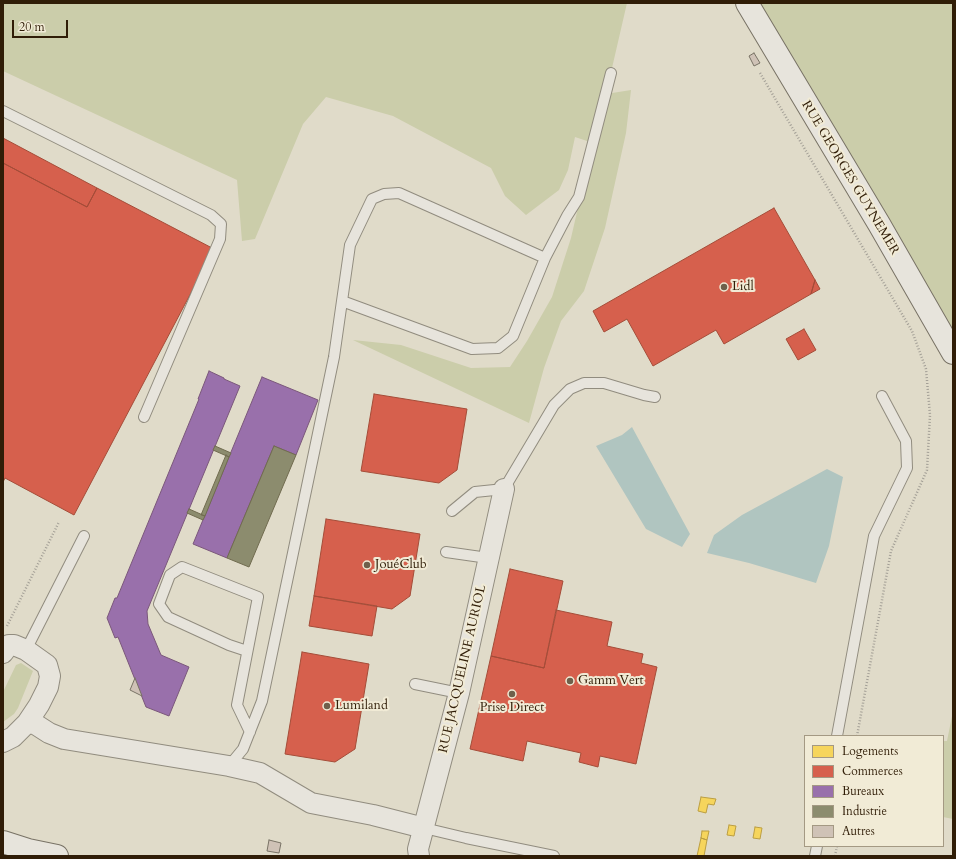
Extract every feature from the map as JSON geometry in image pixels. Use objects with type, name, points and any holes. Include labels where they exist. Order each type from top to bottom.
[{"type":"street","name":"RUE GEORGES GUYNEMER","points":[[747,3],[879,224],[953,353]]},
{"type":"street","name":"RUE JACQUELINE AURIOL","points":[[416,854],[459,693],[504,489]]},
{"type":"street","points":[[3,742],[13,737],[27,723],[39,705],[48,687],[50,676],[47,665],[9,644]]},
{"type":"street","points":[[27,723],[35,724],[49,733],[64,739],[229,766],[260,773],[311,803],[374,815],[424,828]]},
{"type":"street","points":[[3,842],[28,850],[58,856]]},
{"type":"lane","points":[[342,301],[472,349],[498,348],[513,336],[545,258],[567,216],[579,197],[611,73]]},
{"type":"lane","points":[[3,111],[211,215],[221,224],[220,239],[144,417]]},
{"type":"lane","points":[[229,766],[244,749],[262,700],[334,357],[350,245],[372,199],[384,194],[399,193],[545,258]]},
{"type":"lane","points":[[452,511],[475,492],[504,489],[554,405],[570,389],[584,383],[604,383],[655,397]]},
{"type":"lane","points":[[837,735],[874,536],[907,468],[906,441],[882,396]]},
{"type":"lane","points":[[9,644],[84,536]]},
{"type":"lane","points":[[446,552],[488,558]]},
{"type":"lane","points":[[247,651],[229,645],[168,617],[158,604],[170,575],[182,567],[258,597],[237,705],[250,732]]},
{"type":"lane","points":[[415,684],[459,693]]},
{"type":"lane","points":[[424,828],[554,856]]},
{"type":"path","points":[[760,73],[912,331],[926,370],[930,415],[927,470],[891,551],[857,735]]},
{"type":"path","points":[[9,644],[59,522]]},
{"type":"green space","points":[[3,3],[627,3],[606,94],[631,90],[626,133],[605,228],[584,291],[561,321],[544,368],[529,423],[353,340],[401,345],[471,368],[510,367],[527,341],[552,297],[571,238],[593,143],[575,137],[568,170],[559,190],[526,215],[505,196],[491,168],[393,116],[326,97],[303,124],[255,239],[242,241],[237,180],[3,71]]},
{"type":"green space","points":[[747,3],[953,3],[953,353]]},
{"type":"green space","points":[[21,663],[33,671],[18,708],[14,714],[3,722],[3,692],[16,665]]},
{"type":"green space","points":[[953,711],[953,819],[944,817],[944,741],[947,741]]},
{"type":"water","points":[[632,427],[690,534],[682,547],[646,529],[596,446],[622,435]]},
{"type":"water","points":[[827,469],[843,477],[829,546],[816,583],[749,563],[707,553],[714,535],[742,515]]},
{"type":"building: Logements","points":[[701,797],[716,799],[714,805],[708,804],[706,813],[698,811]]},
{"type":"building: Logements","points":[[729,825],[736,826],[734,836],[727,835]]},
{"type":"building: Logements","points":[[755,827],[762,828],[760,839],[753,838]]},
{"type":"building: Logements","points":[[702,831],[709,831],[707,840],[701,838]]},
{"type":"building: Logements","points":[[701,838],[707,840],[704,856],[697,856]]},
{"type":"building: Commerces","points":[[3,138],[97,188],[87,207],[3,163]]},
{"type":"building: Commerces","points":[[3,163],[87,207],[97,188],[214,249],[74,515],[5,478],[3,482]]},
{"type":"building: Commerces","name":"Lidl","points":[[774,208],[815,280],[811,294],[724,344],[716,330],[653,366],[627,319],[604,332],[593,311]]},
{"type":"building: Commerces","points":[[815,280],[820,289],[811,294]]},
{"type":"building: Commerces","points":[[804,329],[816,350],[798,360],[786,339]]},
{"type":"building: Commerces","points":[[374,394],[467,409],[457,470],[439,483],[361,471]]},
{"type":"building: Commerces","name":"JouéClub","points":[[326,519],[420,534],[410,596],[392,609],[314,596]]},
{"type":"building: Commerces","points":[[510,569],[563,581],[544,668],[491,656]]},
{"type":"building: Commerces","points":[[314,596],[377,606],[372,636],[309,626]]},
{"type":"building: Commerces","name":"Gamm Vert","points":[[556,610],[612,622],[607,646],[643,654],[641,663],[657,667],[636,764],[600,756],[598,767],[579,762],[581,753],[527,741],[523,761],[470,749],[491,656],[544,668]]},
{"type":"building: Commerces","name":"Lumiland","points":[[302,652],[369,664],[355,749],[335,762],[285,754]]},
{"type":"building: Bureaux","points":[[209,371],[240,386],[147,611],[148,624],[161,655],[189,667],[169,716],[146,707],[118,637],[115,638],[107,618],[115,598],[117,598],[199,399]]},
{"type":"building: Bureaux","points":[[262,377],[318,400],[296,455],[274,446],[227,558],[193,544]]},
{"type":"building: Industrie","points":[[215,446],[231,453],[229,457],[213,450]]},
{"type":"building: Industrie","points":[[274,446],[296,455],[249,567],[227,558]]},
{"type":"building: Industrie","points":[[226,455],[229,457],[205,516],[201,515]]},
{"type":"building: Industrie","points":[[189,509],[205,516],[203,520],[187,513]]},
{"type":"building: Autres","points":[[754,53],[760,63],[754,66],[749,56]]},
{"type":"building: Autres","points":[[135,678],[142,696],[130,690]]},
{"type":"building: Autres","points":[[269,840],[281,843],[279,853],[267,851]]},
{"type":"place","name":"Lidl","points":[[724,287]]},
{"type":"place","name":"JouéClub","points":[[367,565]]},
{"type":"place","name":"Gamm Vert","points":[[570,681]]},
{"type":"place","name":"Prise Direct","points":[[512,694]]},
{"type":"place","name":"Lumiland","points":[[327,706]]}]
